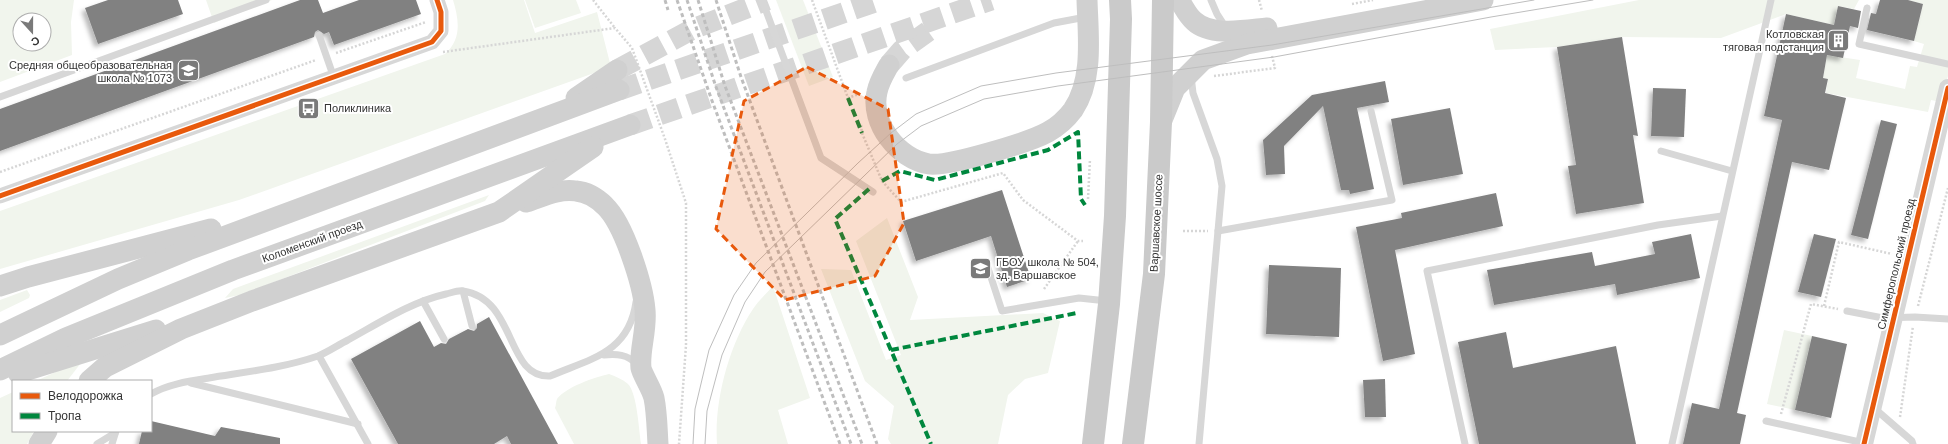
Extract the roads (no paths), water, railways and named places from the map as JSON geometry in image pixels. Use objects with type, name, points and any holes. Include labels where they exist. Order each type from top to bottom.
[{"type":"main road","points":[[1093,444],[1109,301],[1115,216],[1121,19],[1120,0]]},
{"type":"main road","name":"Варшавское шоссе","points":[[1133,444],[1154,274],[1161,122],[1163,0]]},
{"type":"main road","points":[[1179,0],[1195,22],[1206,28],[1229,32],[1267,28],[1415,0]]},
{"type":"main road","points":[[1161,122],[1175,88],[1200,75],[1203,60],[1247,44],[1483,0]]},
{"type":"main road","points":[[889,65],[881,79],[876,94],[877,112],[886,134],[898,150],[914,159],[929,164],[950,164],[1049,132],[1073,110],[1085,79],[1088,56],[1087,8]]},
{"type":"main road","points":[[550,115],[617,70]]},
{"type":"main road","points":[[0,335],[118,279],[188,250],[619,90]]},
{"type":"main road","name":"Коломенский проезд","points":[[0,370],[66,338],[233,270],[624,127],[499,212]]},
{"type":"main road","points":[[90,380],[105,367],[181,329],[252,301],[555,192],[575,191],[589,194],[606,206],[616,222],[639,280],[645,309],[646,324],[641,370],[649,382],[654,399],[658,444]]},
{"type":"main road","points":[[0,286],[28,277],[318,201]]},
{"type":"main road","points":[[0,379],[252,301]]},
{"type":"main road","points":[[39,444],[46,432]]},
{"type":"street","points":[[0,196],[432,42],[441,12],[437,0]]},
{"type":"street","name":"Симферопольский проезд","points":[[1864,443],[1948,88]]},
{"type":"lane","points":[[0,97],[266,0]]},
{"type":"lane","points":[[762,0],[821,158],[873,192]]},
{"type":"lane","points":[[1211,0],[1216,14],[1229,32],[1247,44]]},
{"type":"lane","points":[[1672,444],[1771,0]]},
{"type":"lane","points":[[906,78],[1054,23],[1087,8]]},
{"type":"lane","points":[[1867,8],[1859,44],[1948,64]]},
{"type":"lane","points":[[319,35],[334,78]]},
{"type":"lane","points":[[1199,444],[1222,186],[1217,159],[1193,93],[1200,75]]},
{"type":"lane","points":[[1218,231],[1392,200],[1371,111]]},
{"type":"lane","points":[[1661,151],[1732,171]]},
{"type":"lane","points":[[1465,444],[1428,271],[1658,225],[1722,216]]},
{"type":"lane","points":[[987,265],[1002,311],[1079,298],[1109,301]]},
{"type":"lane","points":[[152,393],[158,390],[187,382],[288,364],[319,356],[391,316],[432,298],[463,290],[486,299],[498,311],[526,368],[542,376],[550,376],[602,355],[617,345],[631,323],[635,309],[639,280]]},
{"type":"lane","points":[[463,290],[472,326]]},
{"type":"lane","points":[[423,302],[444,339]]},
{"type":"lane","points":[[1847,311],[1883,318],[1915,317],[1948,319]]},
{"type":"lane","points":[[602,355],[624,355],[632,359],[641,370]]},
{"type":"lane","points":[[319,356],[368,444]]},
{"type":"lane","points":[[187,382],[358,424]]},
{"type":"lane","points":[[1872,406],[1912,441],[1913,444]]},
{"type":"lane","points":[[1766,421],[1864,443]]},
{"type":"lane","points":[[97,444],[115,432]]},
{"type":"lane","points":[[112,444],[115,432]]},
{"type":"tunnel","points":[[617,70],[693,29],[767,0]]},
{"type":"tunnel","points":[[619,90],[881,0]]},
{"type":"tunnel","points":[[630,125],[991,0]]},
{"type":"tunnel","points":[[889,65],[902,50],[934,27]]},
{"type":"tram line","points":[[693,444],[695,409],[709,350],[734,295],[756,263],[858,163],[891,133],[916,114],[981,86],[1056,73],[1272,45],[1534,0]]},
{"type":"tram line","points":[[705,444],[707,411],[722,355],[745,302],[765,272],[897,144],[921,126],[984,99],[1058,86],[1274,57],[1491,17],[1593,0]]},
{"type":"railway","points":[[665,0],[668,10]]},
{"type":"railway","points":[[677,0],[711,98],[840,444]]},
{"type":"railway","points":[[687,0],[716,87],[851,444]]},
{"type":"railway","points":[[698,0],[725,86],[862,444]]},
{"type":"railway","points":[[716,0],[741,77],[877,444]]},
{"type":"place","name":"Котловская тяговая подстанция","points":[[1839,40]]},
{"type":"place","name":"Средняя общеобразовательная школа № 1073","points":[[188,71]]},
{"type":"place","name":"Поликлиника","points":[[308,108]]},
{"type":"place","name":"ГБОУ школа № 504, зд. Варшавское","points":[[981,268]]}]
